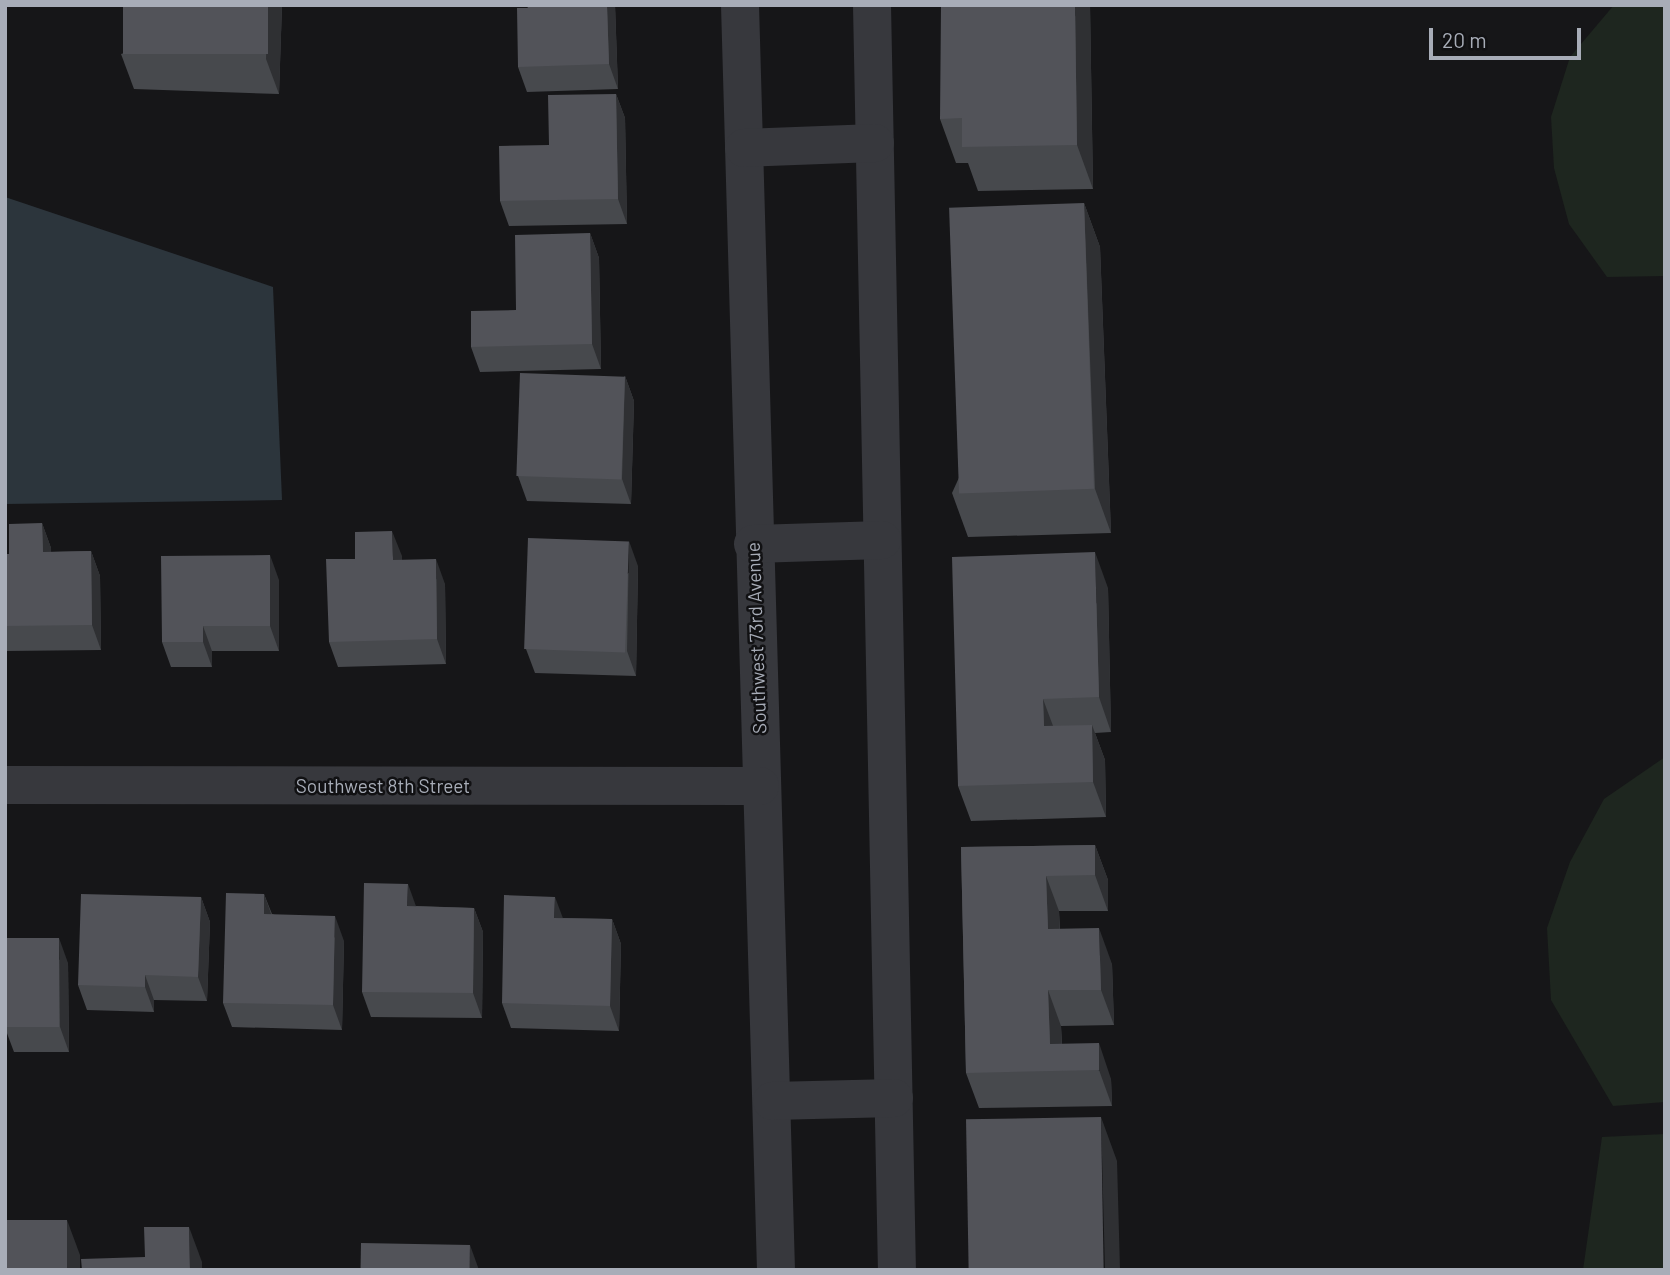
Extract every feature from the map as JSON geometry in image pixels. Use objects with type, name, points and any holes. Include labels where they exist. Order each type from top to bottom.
[{"type":"street","name":"Southwest 73rd Avenue","points":[[740,5],[753,544],[776,1270]]},
{"type":"street","points":[[872,5],[897,1270]]},
{"type":"street","points":[[744,148],[875,143]]},
{"type":"street","points":[[753,544],[882,540]]},
{"type":"street","name":"Southwest 8th Street","points":[[5,785],[760,786]]},
{"type":"street","points":[[772,1101],[894,1098]]},
{"type":"shaded area","points":[[1614,5],[1665,5],[1665,276],[1607,277],[1569,224],[1554,168],[1551,117],[1570,57]]},
{"type":"shaded area","points":[[5,197],[273,287],[282,500],[5,504]]},
{"type":"shaded area","points":[[1665,757],[1665,1102],[1613,1106],[1551,1000],[1547,928],[1570,862],[1604,799]]},
{"type":"shaded area","points":[[1665,1134],[1665,1270],[1583,1270],[1602,1137]]},
{"type":"building","points":[[123,5],[268,5],[268,54],[123,54]]},
{"type":"building","points":[[528,5],[607,5],[609,64],[518,67],[517,8],[528,8]]},
{"type":"building","points":[[941,5],[1075,5],[1077,145],[962,147],[962,118],[940,119]]},
{"type":"building","points":[[616,94],[618,199],[500,201],[499,146],[549,145],[548,95]]},
{"type":"building","points":[[1084,203],[1094,489],[959,494],[949,208]]},
{"type":"building","points":[[590,233],[592,344],[471,347],[471,311],[516,310],[515,235]]},
{"type":"building","points":[[520,373],[625,377],[621,480],[516,476]]},
{"type":"building","points":[[42,523],[43,552],[91,551],[92,625],[5,626],[5,554],[9,554],[9,524]]},
{"type":"building","points":[[392,531],[393,560],[436,559],[437,639],[329,642],[326,559],[355,559],[355,532]]},
{"type":"building","points":[[528,538],[629,542],[625,652],[524,649]]},
{"type":"building","points":[[1095,552],[1099,697],[1043,699],[1044,726],[1092,725],[1093,782],[958,786],[952,557]]},
{"type":"building","points":[[270,555],[270,626],[203,626],[203,642],[162,642],[161,556]]},
{"type":"building","points":[[1095,845],[1095,875],[1046,876],[1048,929],[1099,928],[1101,990],[1048,990],[1050,1044],[1099,1043],[1099,1070],[966,1073],[961,847]]},
{"type":"building","points":[[364,883],[408,884],[407,906],[474,908],[473,993],[362,992]]},
{"type":"building","points":[[226,893],[264,894],[264,914],[335,916],[333,1005],[223,1003]]},
{"type":"building","points":[[81,894],[201,897],[198,977],[145,975],[145,987],[78,985]]},
{"type":"building","points":[[504,895],[555,897],[554,918],[612,919],[610,1006],[502,1003]]},
{"type":"building","points":[[5,938],[59,938],[59,1027],[5,1027]]},
{"type":"building","points":[[1101,1117],[1104,1270],[969,1270],[966,1119]]},
{"type":"building","points":[[5,1220],[67,1220],[67,1270],[5,1270]]},
{"type":"building","points":[[144,1227],[189,1227],[190,1270],[82,1270],[81,1259],[145,1257]]},
{"type":"building","points":[[361,1243],[470,1245],[470,1270],[361,1270]]}]
